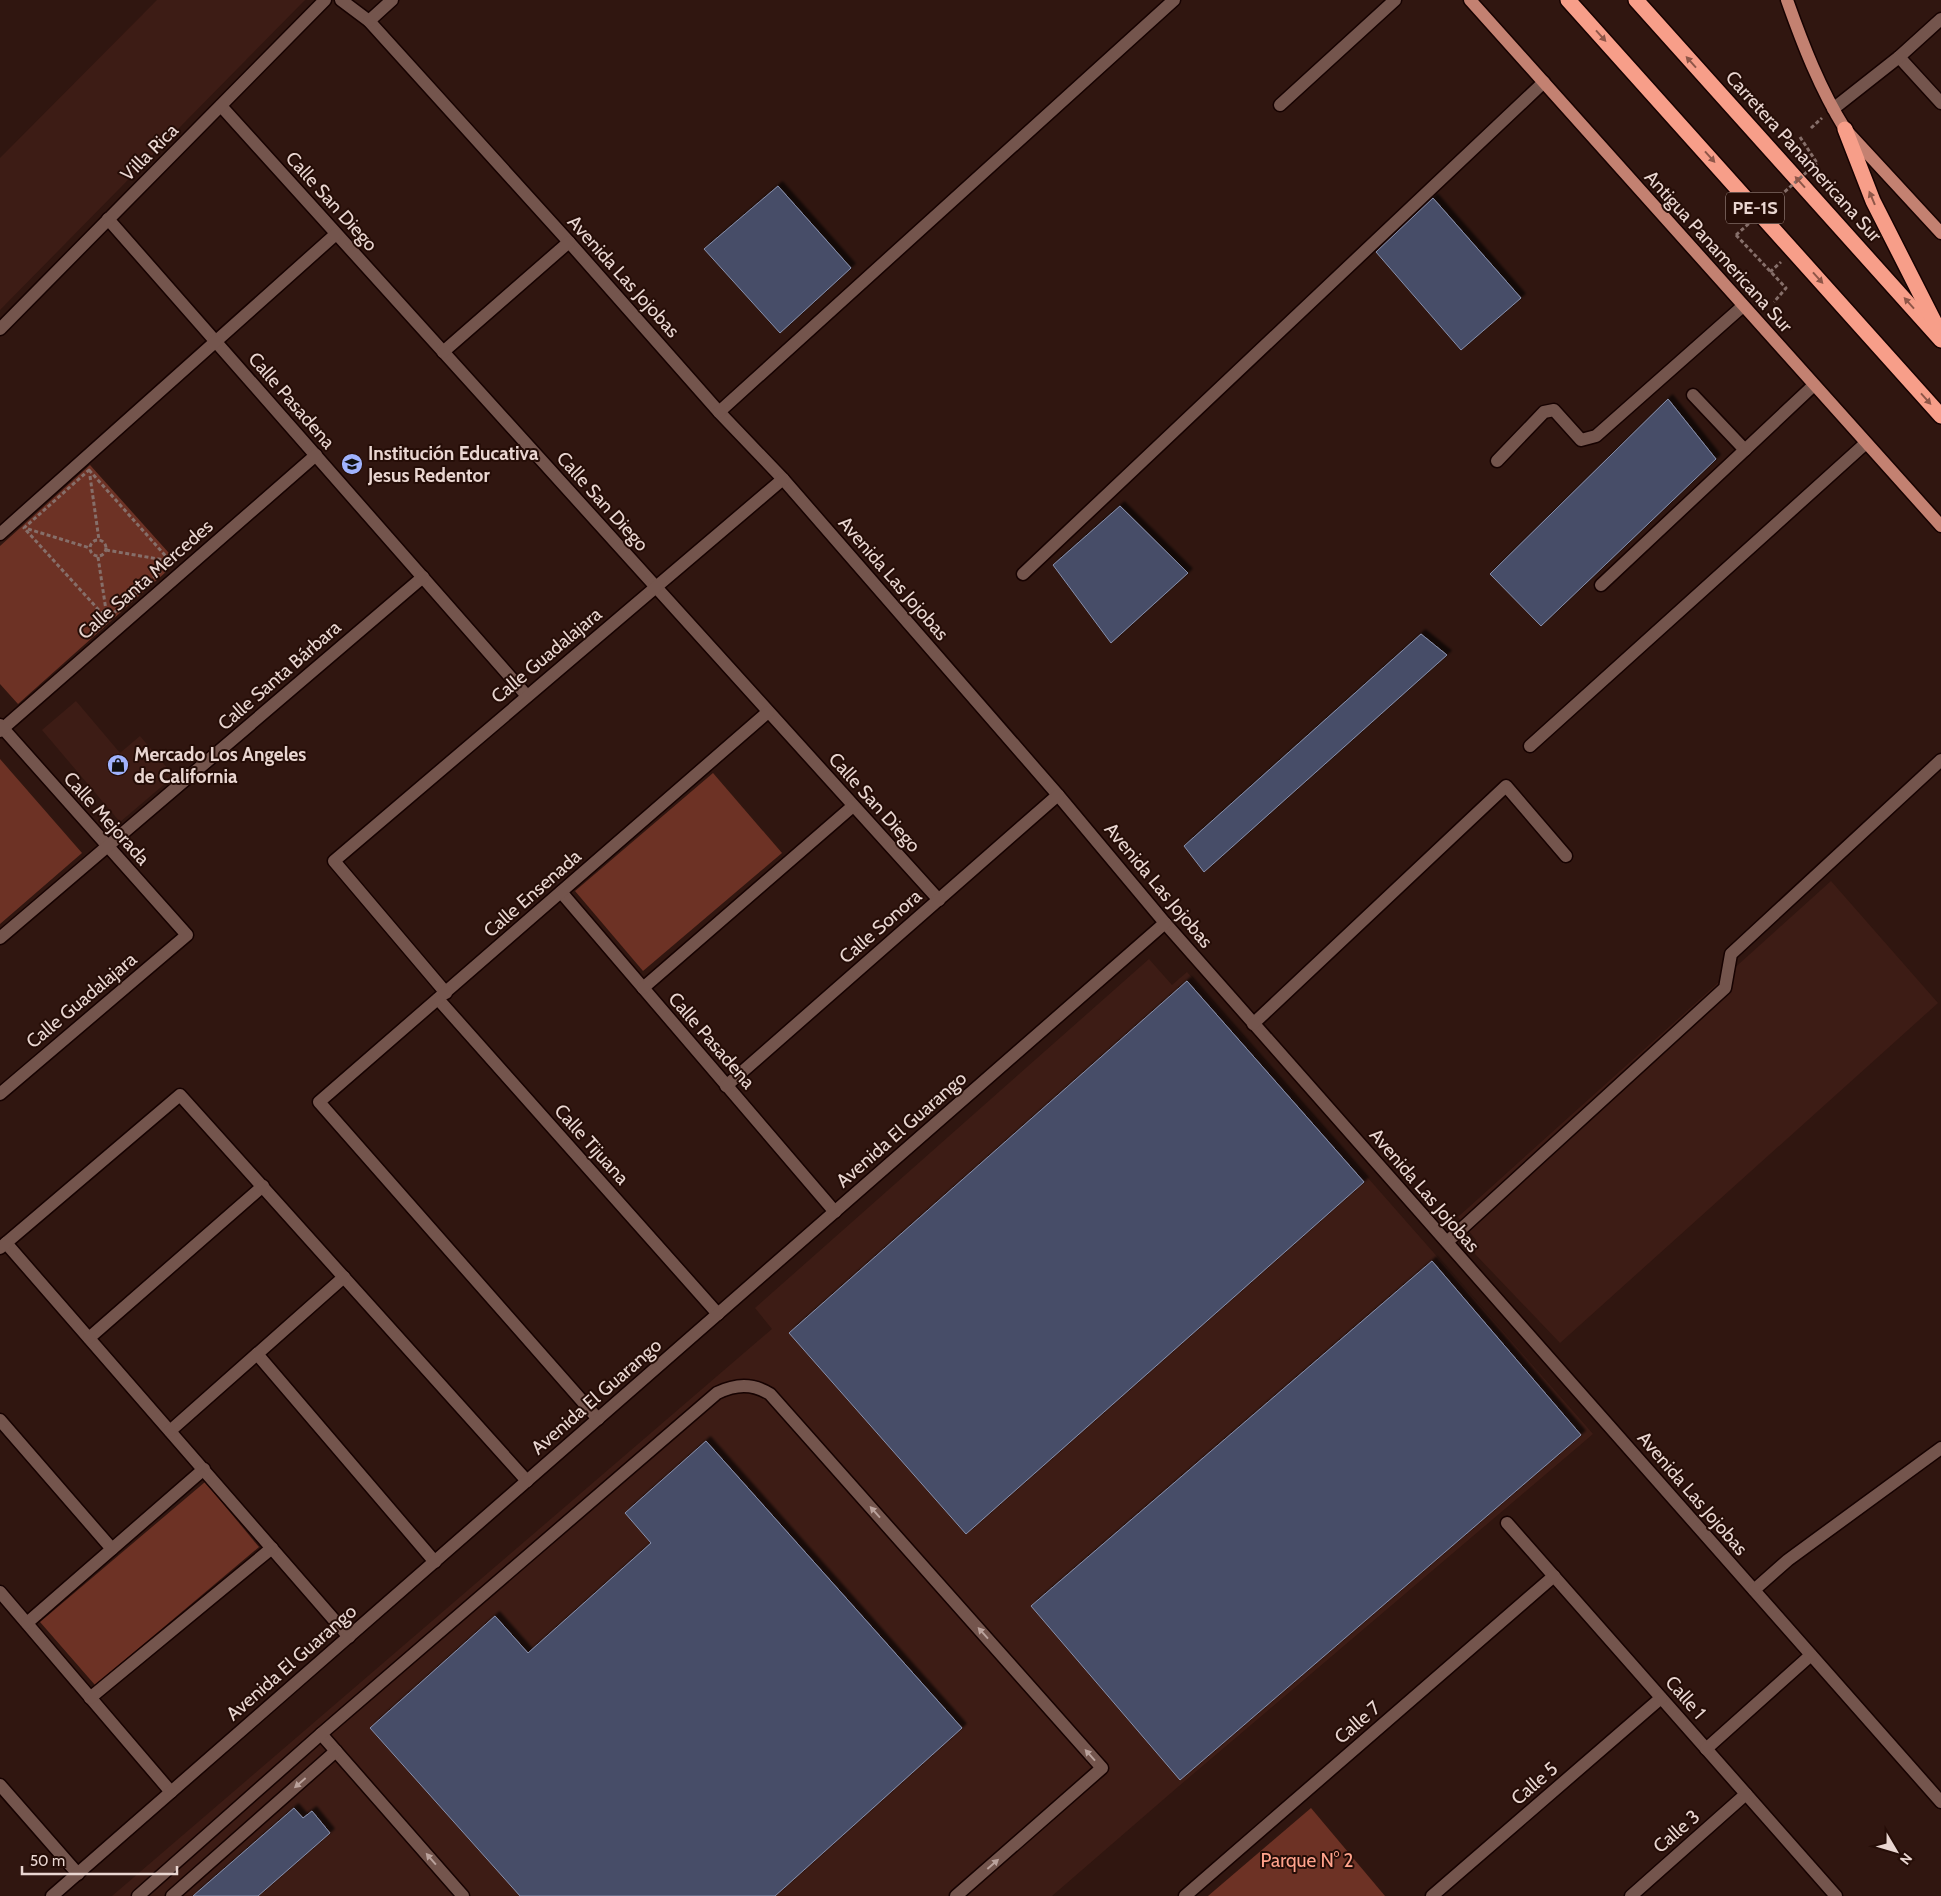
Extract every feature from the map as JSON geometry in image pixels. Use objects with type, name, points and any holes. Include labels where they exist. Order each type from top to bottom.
[{"type":"highway","name":"PE-1S","points":[[1568,0],[1941,416]]},
{"type":"highway","name":"Carretera Panamericana Sur","points":[[1636,0],[1941,340]]},
{"type":"highway","points":[[1845,129],[1873,202],[1941,335]]},
{"type":"main road","name":"Antigua Panamericana Sur","points":[[1470,0],[1941,526]]},
{"type":"main road","points":[[1787,0],[1828,113],[1941,233]]},
{"type":"street","name":"Villa Rica","points":[[0,329],[325,0]]},
{"type":"street","name":"Avenida Las Jojobas","points":[[341,0],[369,20],[719,412],[783,480],[1058,795],[1165,923],[1253,1024],[1941,1802]]},
{"type":"street","points":[[369,20],[392,0]]},
{"type":"street","points":[[719,412],[1174,0]]},
{"type":"street","points":[[1280,105],[1395,0]]},
{"type":"street","points":[[1828,113],[1899,57],[1941,19]]},
{"type":"street","points":[[1899,57],[1941,103]]},
{"type":"street","points":[[1023,574],[1544,82]]},
{"type":"street","name":"Calle San Diego","points":[[221,106],[939,900]]},
{"type":"street","name":"Calle Pasadena","points":[[108,219],[527,696]]},
{"type":"street","points":[[0,534],[20,524],[86,465],[216,341],[336,234]]},
{"type":"street","points":[[443,352],[569,242]]},
{"type":"street","points":[[1497,461],[1544,412],[1554,410],[1581,440],[1596,436],[1743,306]]},
{"type":"street","points":[[1601,585],[1814,385]]},
{"type":"street","points":[[1693,395],[1745,450]]},
{"type":"street","points":[[1530,746],[1866,443]]},
{"type":"street","name":"Calle Santa Mercedes","points":[[1,728],[316,455]]},
{"type":"street","name":"Calle Guadalajara","points":[[334,861],[783,480]]},
{"type":"street","name":"Calle Santa Bárbara","points":[[0,938],[423,577]]},
{"type":"street","name":"Calle Ensenada","points":[[598,1419],[319,1102],[768,712]]},
{"type":"street","name":"Calle Mejorada","points":[[1,728],[187,935]]},
{"type":"street","points":[[1446,1242],[1725,988],[1731,954],[1941,760]]},
{"type":"street","points":[[1253,1024],[1506,786],[1566,856]]},
{"type":"street","name":"Calle Sonora","points":[[726,1086],[1058,795]]},
{"type":"street","points":[[643,988],[853,806]]},
{"type":"street","name":"Calle Tijuana","points":[[334,861],[442,996],[718,1314]]},
{"type":"street","name":"Calle Pasadena","points":[[561,892],[834,1212]]},
{"type":"street","name":"Avenida El Guarango","points":[[52,1896],[1165,923]]},
{"type":"street","name":"Calle Guadalajara","points":[[0,1094],[187,935]]},
{"type":"street","points":[[349,1637],[89,1338],[3,1246],[180,1094],[526,1481]]},
{"type":"street","points":[[89,1338],[263,1186]]},
{"type":"street","points":[[170,1431],[344,1277]]},
{"type":"street","points":[[258,1354],[435,1562]]},
{"type":"street","points":[[138,1896],[321,1734],[717,1393],[736,1386],[749,1385],[760,1388],[770,1394],[1102,1768],[956,1896]]},
{"type":"street","points":[[0,1420],[112,1549]]},
{"type":"street","points":[[1754,1590],[1788,1560],[1941,1448]]},
{"type":"street","points":[[27,1624],[204,1470]]},
{"type":"street","name":"Calle 1","points":[[1507,1523],[1836,1896]]},
{"type":"street","points":[[90,1698],[272,1548]]},
{"type":"street","name":"Calle 7","points":[[1185,1896],[1554,1576]]},
{"type":"street","points":[[0,1592],[171,1792]]},
{"type":"street","points":[[1706,1749],[1811,1655]]},
{"type":"street","name":"Calle 5","points":[[1432,1896],[1661,1698]]},
{"type":"street","points":[[321,1734],[463,1896]]},
{"type":"street","points":[[172,1896],[336,1751]]},
{"type":"street","points":[[0,1785],[78,1874]]},
{"type":"street","name":"Calle 3","points":[[1630,1896],[1746,1794]]},
{"type":"path","points":[[1811,128],[1828,113]]},
{"type":"path","points":[[1774,302],[1786,288],[1736,235],[1818,163],[1800,138]]},
{"type":"path","points":[[20,524],[86,465]]},
{"type":"path","points":[[86,465],[99,540],[105,545],[106,550]]},
{"type":"path","points":[[86,465],[181,573]]},
{"type":"path","points":[[20,524],[90,548],[93,555],[98,557]]},
{"type":"path","points":[[20,524],[117,629]]},
{"type":"path","points":[[90,548],[92,543],[99,540]]},
{"type":"path","points":[[106,550],[171,562]]},
{"type":"path","points":[[98,557],[104,554],[106,550]]},
{"type":"path","points":[[98,557],[107,619]]},
{"type":"path","points":[[107,619],[171,562]]},
{"type":"shaded area","points":[[157,0],[305,0],[0,310],[0,158]]},
{"type":"shaded area","name":"Mercado Los Angeles de California","points":[[76,701],[120,753],[140,736],[174,776],[120,822],[42,730]]},
{"type":"shaded area","points":[[1831,881],[1938,1003],[1560,1343],[1475,1254],[1476,1240],[1458,1217]]},
{"type":"shaded area","points":[[1149,959],[1172,985],[1187,972],[1593,1434],[1052,1896],[112,1896],[772,1329],[755,1308]]},
{"type":"green space","points":[[90,465],[177,562],[18,704],[0,684],[0,546]]},
{"type":"green space","points":[[0,759],[82,853],[0,924]]},
{"type":"green space","points":[[713,773],[782,853],[643,971],[575,891]]},
{"type":"green space","points":[[205,1482],[259,1547],[95,1685],[40,1622]]},
{"type":"green space","name":"Parque N° 2","points":[[1311,1808],[1385,1896],[1208,1896]]},
{"type":"building","points":[[778,186],[851,268],[780,333],[704,249]]},
{"type":"building","points":[[1433,198],[1521,298],[1461,350],[1376,252]]},
{"type":"building","points":[[1668,399],[1716,459],[1541,626],[1490,574]]},
{"type":"building","points":[[1120,506],[1188,573],[1111,643],[1053,565]]},
{"type":"building","points":[[1421,634],[1447,655],[1204,872],[1184,846]]},
{"type":"building","points":[[1187,981],[1364,1182],[966,1534],[789,1333]]},
{"type":"building","points":[[1432,1261],[1581,1435],[1180,1780],[1031,1606]]},
{"type":"building","points":[[706,1441],[962,1728],[775,1896],[520,1896],[370,1728],[495,1616],[528,1653],[651,1543],[625,1513]]},
{"type":"building","points":[[294,1808],[303,1818],[312,1811],[330,1833],[258,1896],[193,1896]]},
{"type":"place","name":"Institución Educativa Jesus Redentor","points":[[352,464]]},
{"type":"place","name":"Mercado Los Angeles de California","points":[[118,765]]}]
